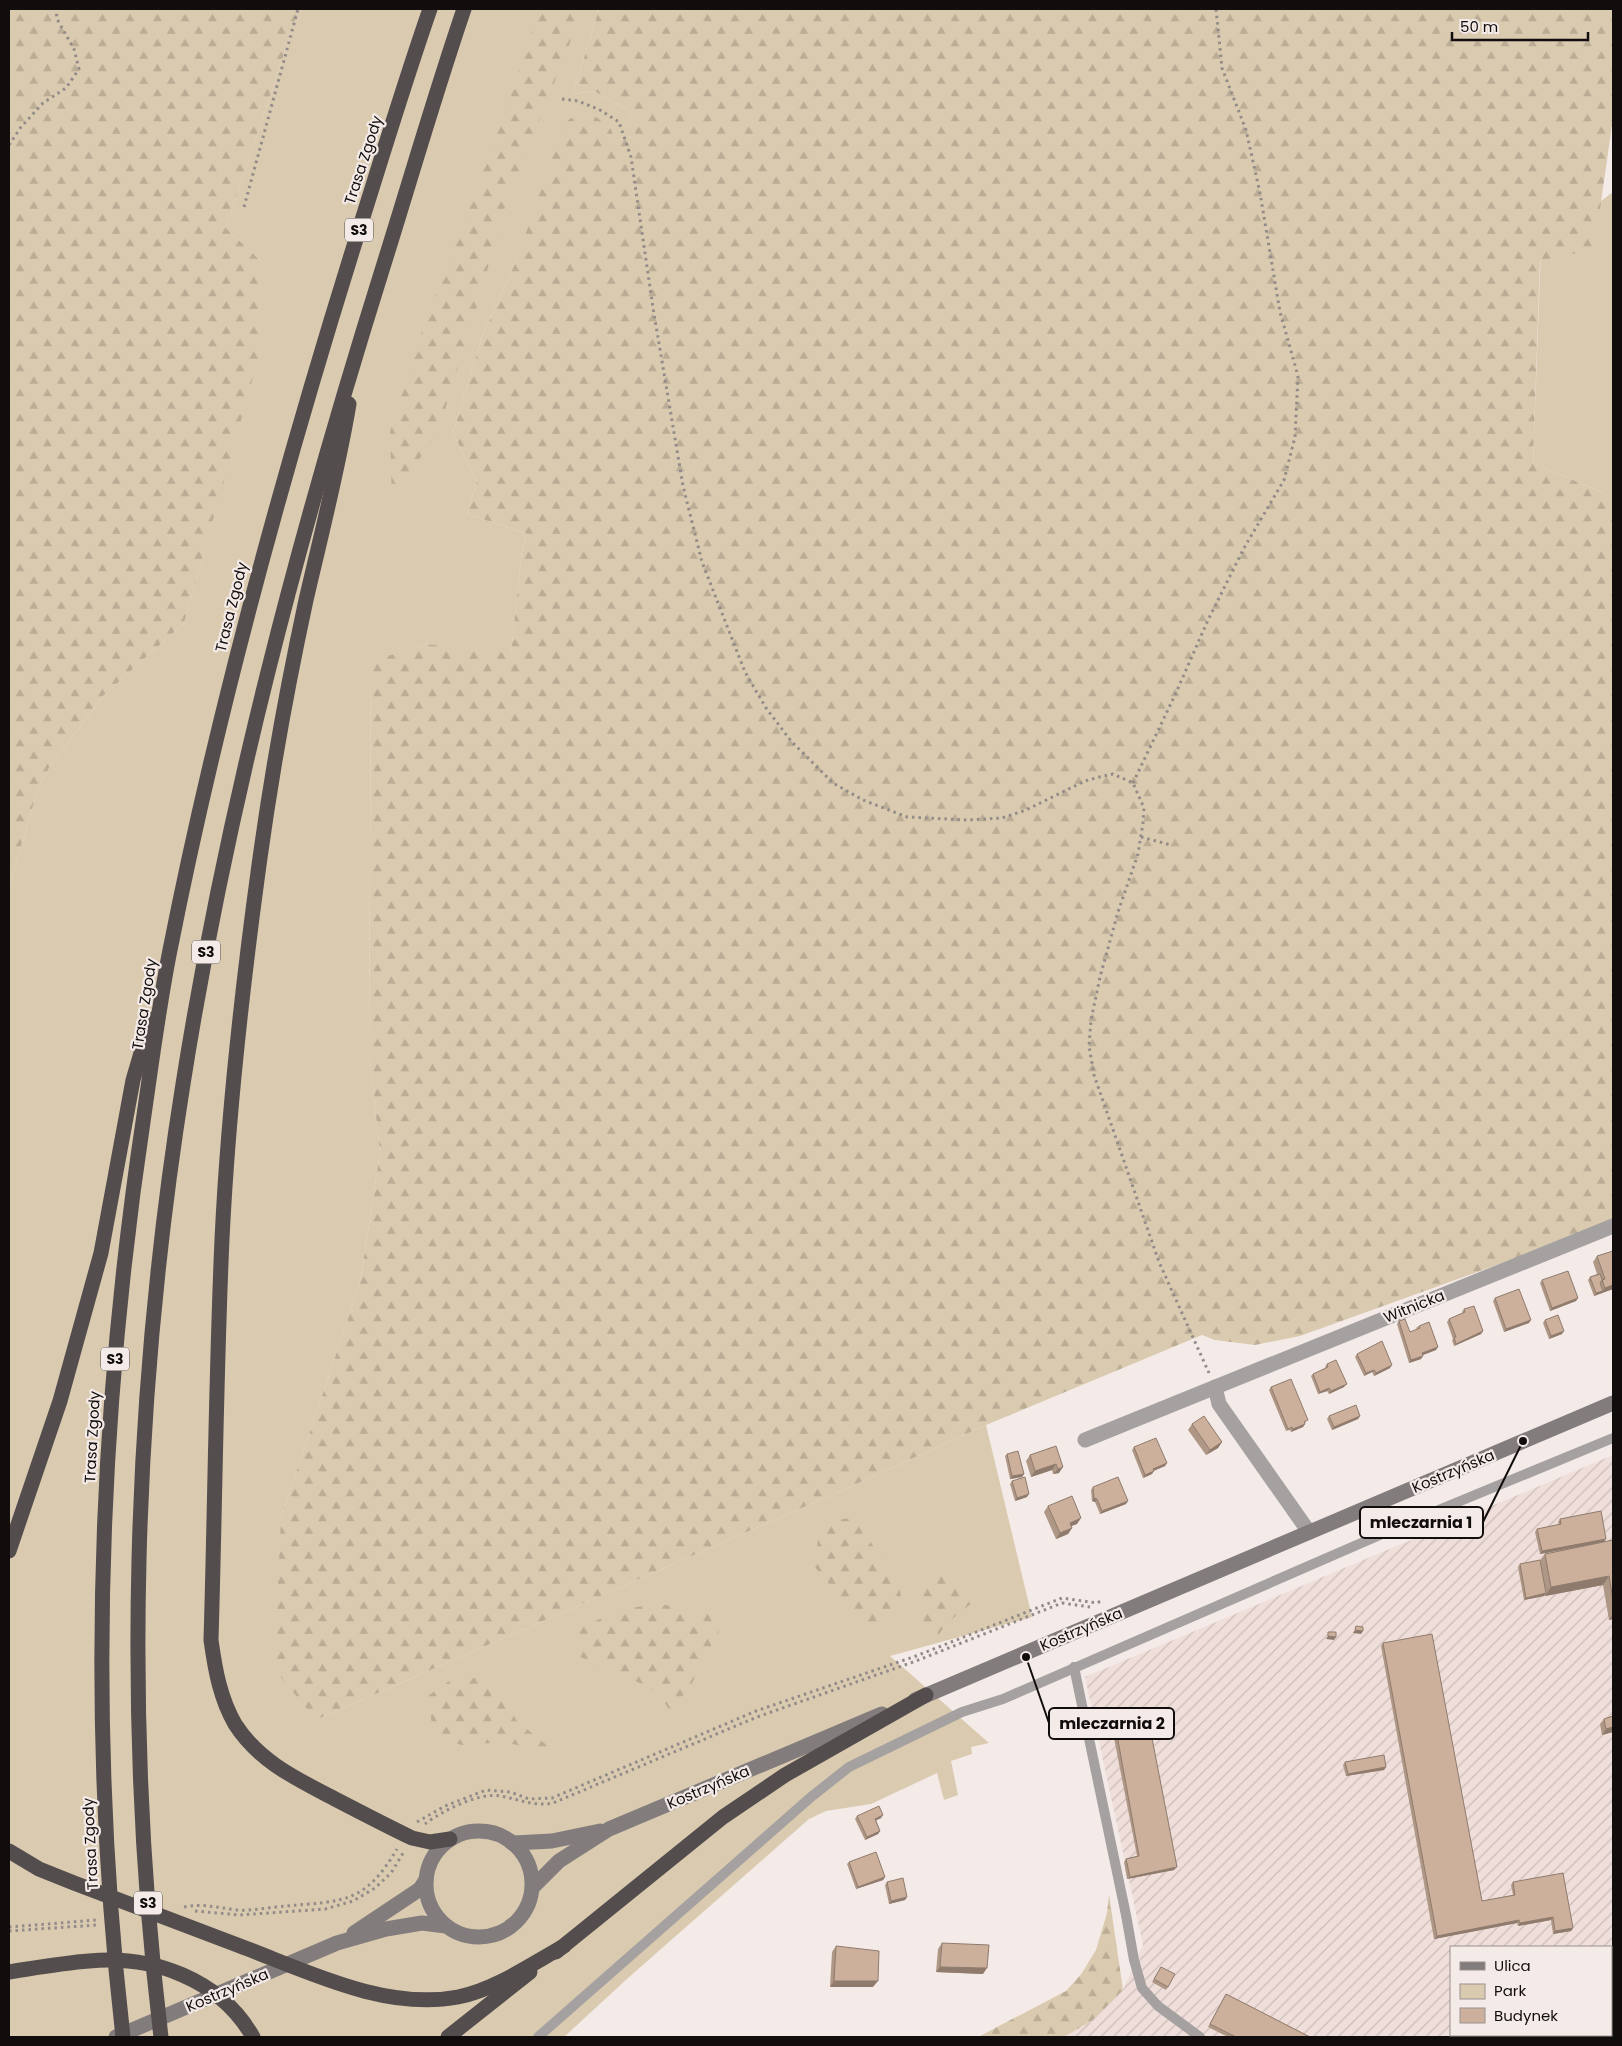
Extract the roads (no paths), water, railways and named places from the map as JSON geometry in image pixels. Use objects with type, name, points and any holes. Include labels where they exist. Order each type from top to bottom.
[{"type":"highway","name":"Trasa Zgody","points":[[123,2037],[113,1939],[104,1770],[103,1574],[109,1437],[116,1345],[127,1232],[140,1140],[170,953],[222,712],[255,584],[333,314],[430,9]]},
{"type":"highway","name":"S3","points":[[161,2037],[150,1930],[141,1769],[138,1587],[146,1419],[162,1234],[183,1083],[226,851],[255,721],[325,456],[464,9]]},
{"type":"highway","points":[[362,333],[340,460],[306,600],[282,722],[260,862],[242,1003],[232,1100],[222,1239],[211,1640],[215,1672],[224,1700],[235,1723],[246,1739],[284,1772],[409,1837],[430,1842],[450,1839]]},
{"type":"highway","points":[[9,1551],[60,1401],[101,1254],[133,1080],[170,953]]},
{"type":"highway","points":[[448,2037],[723,1817],[786,1775],[926,1695]]},
{"type":"highway","points":[[9,1851],[39,1869],[74,1883],[326,1979],[380,1995],[406,1999],[458,1997],[486,1988],[564,1946]]},
{"type":"highway","points":[[9,1972],[89,1961],[128,1961],[155,1966],[189,1977],[223,1998],[253,2037]]},
{"type":"main road","name":"Kostrzyńska","points":[[532,1887],[559,1861],[609,1829],[1613,1403]]},
{"type":"main road","points":[[514,1843],[552,1841],[609,1829]]},
{"type":"main road","points":[[476,1830],[490,1831],[514,1843],[525,1856],[531,1871],[532,1887],[530,1901],[523,1914],[514,1924],[501,1932],[488,1936],[473,1937],[459,1933],[446,1926],[435,1913],[427,1897],[426,1880],[433,1857],[450,1839],[462,1833],[476,1830]]},
{"type":"main road","name":"Kostrzyńska","points":[[337,1943],[395,1908],[420,1889],[426,1880]]},
{"type":"main road","name":"Kostrzyńska","points":[[116,2037],[337,1943],[386,1929],[422,1923],[446,1926]]},
{"type":"street","name":"Witnicka","points":[[1085,1440],[1613,1226]]},
{"type":"street","points":[[1215,1387],[1219,1404],[1309,1532]]},
{"type":"lane","points":[[538,2037],[811,1796],[849,1767],[962,1712],[1003,1699],[1403,1525],[1613,1438]]},
{"type":"lane","points":[[1074,1667],[1134,1960],[1142,1988],[1158,2006],[1200,2037]]},
{"type":"lane","points":[[1182,2037],[1188,2028]]},
{"type":"place","name":"mleczarnia 1","points":[[1523,1441]]},
{"type":"place","name":"mleczarnia 2","points":[[1026,1657]]}]
